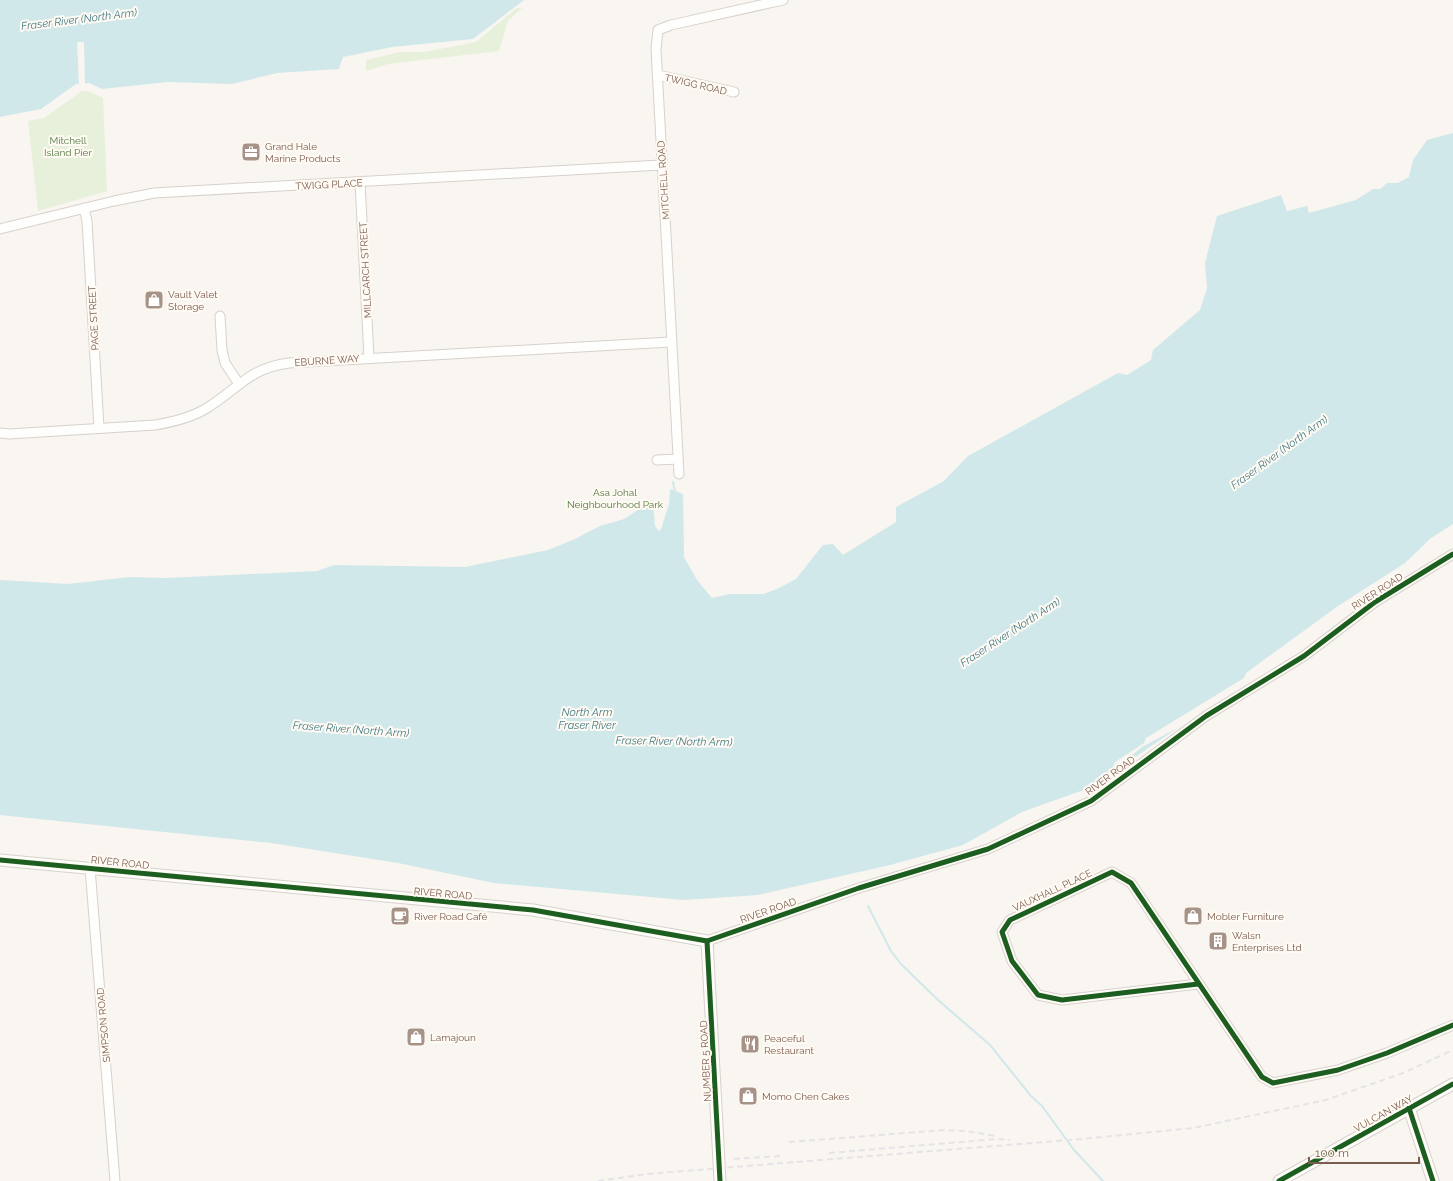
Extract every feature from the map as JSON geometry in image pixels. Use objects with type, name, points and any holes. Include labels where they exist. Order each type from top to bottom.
[{"type":"street","name":"MITCHELL ROAD","points":[[679,474],[671,342],[669,268],[661,165],[656,49],[658,30],[671,25],[783,0]]},
{"type":"street","name":"TWIGG ROAD","points":[[658,75],[734,92]]},
{"type":"street","name":"TWIGG PLACE","points":[[0,228],[154,193],[661,165]]},
{"type":"street","name":"MILLCARCH STREET","points":[[360,182],[369,358]]},
{"type":"street","name":"PAGE STREET","points":[[84,208],[87,221],[99,428]]},
{"type":"street","points":[[220,316],[222,350],[225,362],[239,384]]},
{"type":"street","name":"EBURNE WAY","points":[[0,432],[9,434],[155,425],[175,422],[207,408],[262,369],[280,364],[671,342]]},
{"type":"street","points":[[656,460],[678,459]]},
{"type":"street","name":"RIVER ROAD","points":[[0,860],[533,910],[707,941],[859,888],[988,849],[1091,801],[1206,716],[1304,656],[1375,602],[1453,554]]},
{"type":"street","name":"SIMPSON ROAD","points":[[90,868],[115,1181]]},
{"type":"street","name":"VAUXHALL PLACE","points":[[1198,984],[1062,1000],[1038,995],[1012,961],[1002,932],[1010,920],[1112,872],[1131,883],[1262,1077],[1273,1083],[1338,1070],[1387,1053],[1453,1025]]},
{"type":"street","name":"NUMBER 5 ROAD","points":[[707,941],[720,1181]]},
{"type":"street","name":"VULCAN WAY","points":[[1279,1181],[1453,1084]]},
{"type":"street","points":[[1409,1108],[1433,1181]]},
{"type":"green space","points":[[517,8],[522,8],[508,21],[499,51],[388,64],[366,71],[366,60],[400,52],[424,52],[476,42]]},
{"type":"green space","name":"Mitchell Island Pier","points":[[82,91],[88,91],[103,98],[107,191],[38,211],[28,121],[44,118]]},
{"type":"water","name":"Fraser River (North Arm)","points":[[0,0],[524,0],[473,39],[392,47],[343,57],[339,69],[277,73],[232,84],[167,82],[102,89],[89,83],[76,84],[41,109],[0,117]]},
{"type":"water","name":"North Arm Fraser River","points":[[1453,133],[1453,538],[1092,787],[1022,812],[963,845],[890,865],[758,895],[684,900],[494,883],[398,863],[271,843],[0,815],[0,580],[68,584],[130,577],[167,578],[317,571],[334,565],[465,567],[548,550],[575,539],[600,526],[624,519],[653,500],[655,526],[659,531],[669,504],[670,489],[683,494],[684,557],[697,580],[712,598],[730,594],[763,594],[777,589],[796,579],[823,545],[833,544],[843,555],[896,522],[896,507],[944,481],[968,456],[1118,373],[1127,375],[1151,360],[1153,350],[1200,310],[1207,288],[1205,263],[1217,216],[1281,195],[1287,211],[1307,206],[1309,213],[1356,200],[1373,189],[1380,189],[1387,183],[1398,183],[1409,177],[1413,160],[1427,140]]},
{"type":"pier","points":[[77,42],[84,42],[85,85],[79,86]]},
{"type":"pier","points":[[1453,524],[1453,540],[1416,568],[1362,602],[1196,718],[1142,747],[1111,772],[1115,762],[1144,743],[1146,738],[1244,678],[1246,673],[1338,606],[1405,563],[1431,538]]},
{"type":"waterway","points":[[673,482],[675,492]]},
{"type":"waterway","points":[[868,906],[891,951],[901,964],[938,1000],[990,1045],[1031,1096],[1042,1106],[1074,1150],[1103,1181]]},
{"type":"railway","points":[[598,1181],[647,1174],[1082,1139],[1193,1128],[1326,1100],[1403,1073],[1453,1050]]},
{"type":"railway","points":[[789,1142],[945,1130],[966,1131],[996,1136]]},
{"type":"railway","points":[[829,1153],[997,1139],[1010,1140]]},
{"type":"railway","points":[[734,1159],[781,1156]]},
{"type":"cycle path","points":[[0,860],[533,910],[707,941],[859,888],[988,849],[1091,801],[1206,716],[1304,656],[1375,602],[1453,554]]},
{"type":"cycle path","points":[[1198,984],[1062,1000],[1038,995],[1012,961],[1002,932],[1010,920],[1112,872],[1131,883],[1262,1077],[1273,1083],[1338,1070],[1387,1053],[1453,1025]]},
{"type":"cycle path","points":[[707,941],[720,1181]]},
{"type":"cycle path","points":[[1279,1181],[1453,1084]]},
{"type":"cycle path","points":[[1409,1108],[1433,1181]]},
{"type":"place","name":"Grand Hale Marine Products","points":[[251,152]]},
{"type":"place","name":"Vault Valet Storage","points":[[154,300]]},
{"type":"place","name":"River Road Café","points":[[400,916]]},
{"type":"place","name":"Mobler Furniture","points":[[1193,916]]},
{"type":"place","name":"Walsn Enterprises Ltd","points":[[1218,941]]},
{"type":"place","name":"Lamajoun","points":[[416,1037]]},
{"type":"place","name":"Peaceful Restaurant","points":[[750,1044]]},
{"type":"place","name":"Momo Chen Cakes","points":[[748,1096]]},
{"type":"park label","name":"Asa Johal Neighbourhood Park","points":[[615,498]]}]
